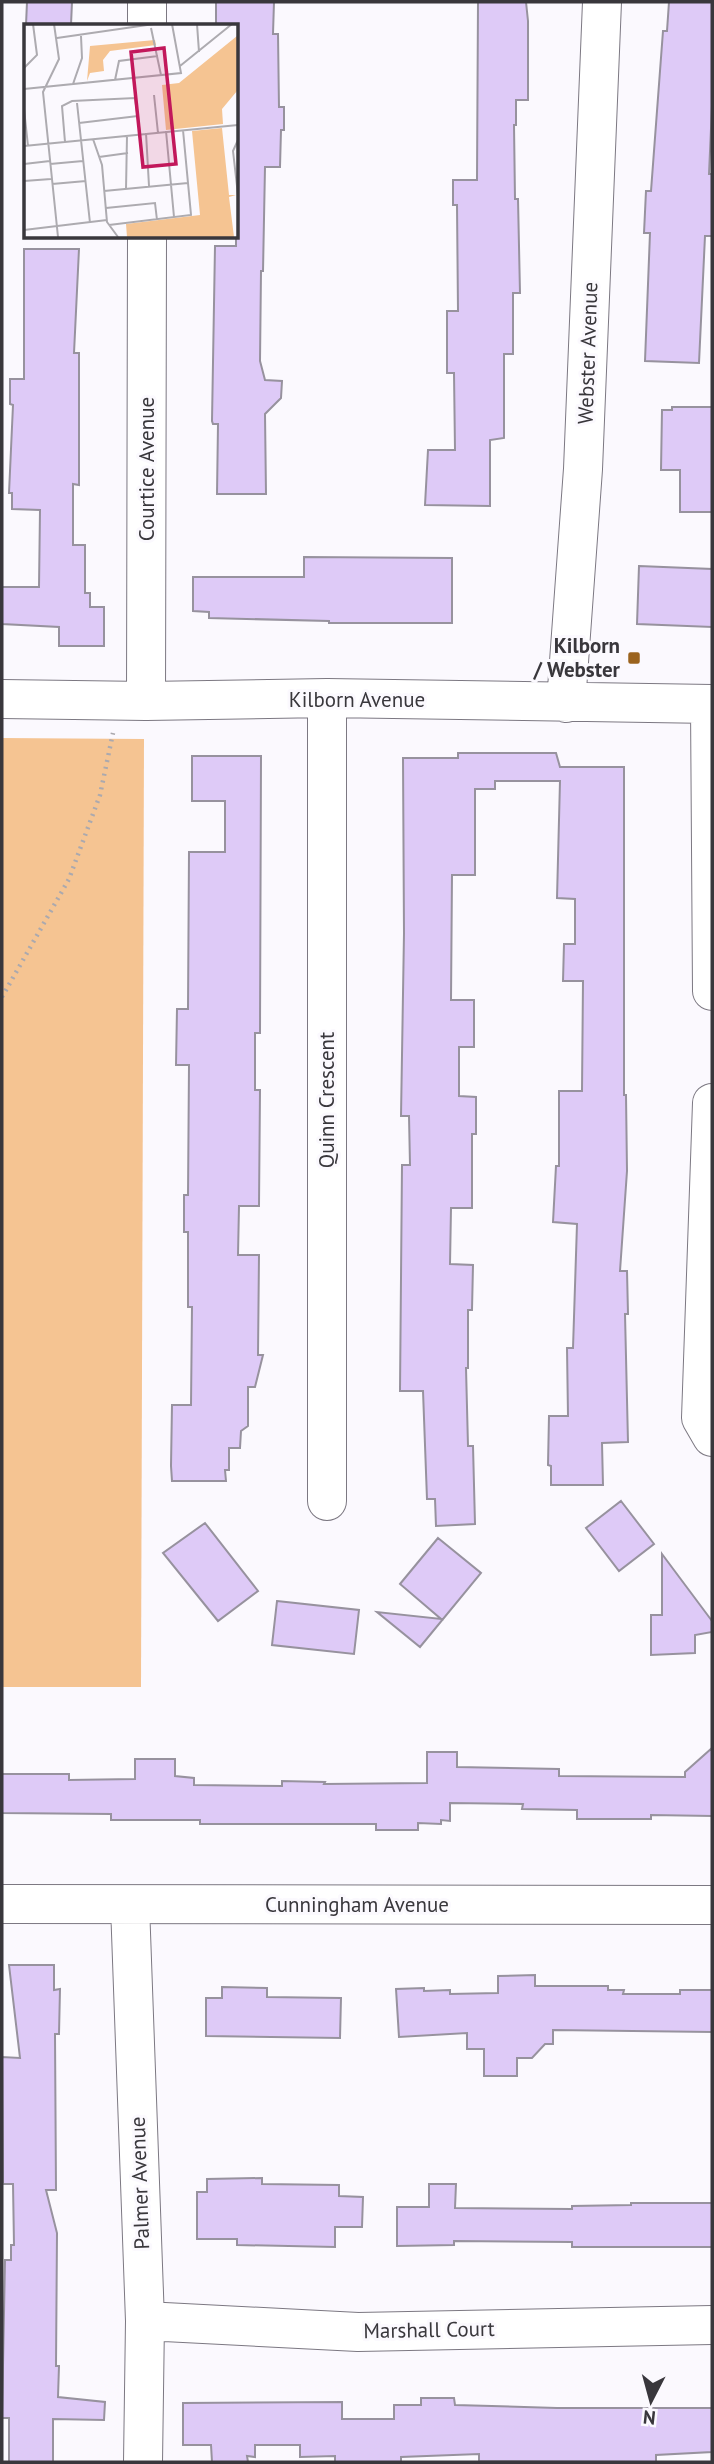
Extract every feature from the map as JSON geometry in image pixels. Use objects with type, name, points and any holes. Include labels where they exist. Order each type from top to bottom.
[{"type":"street","points":[[147,2],[147,24]]},
{"type":"street","name":"Webster Avenue","points":[[566,703],[583,469],[602,2]]},
{"type":"street","name":"Courtice Avenue","points":[[130,701],[147,238]]},
{"type":"street","name":"Kilborn Avenue","points":[[2,699],[130,701],[327,698],[711,704]]},
{"type":"street","name":"Quinn Crescent","points":[[327,698],[327,1501]]},
{"type":"street","points":[[711,704],[712,991]]},
{"type":"street","points":[[712,1103],[701,1418],[712,1437]]},
{"type":"street","name":"Cunningham Avenue","points":[[2,1904],[712,1905]]},
{"type":"street","name":"Palmer Avenue","points":[[131,1905],[145,2321],[143,2462]]},
{"type":"street","name":"Marshall Court","points":[[145,2321],[358,2332],[712,2325]]},
{"type":"path","points":[[2,997],[69,879],[100,795],[113,733],[130,701]]},
{"type":"shaded area","points":[[2,738],[144,739],[141,1687],[2,1687]]},
{"type":"building","points":[[27,2],[72,2],[71,24],[26,24]]},
{"type":"building","points":[[216,2],[274,2],[273,34],[278,34],[279,107],[284,107],[284,130],[281,130],[280,167],[265,167],[260,361],[265,380],[282,381],[281,398],[265,414],[266,494],[217,494],[218,424],[213,424],[212,421],[215,246],[236,246],[238,238],[238,24],[216,24]]},
{"type":"building","points":[[478,2],[526,2],[528,100],[516,100],[514,125],[520,293],[513,293],[513,354],[504,354],[504,438],[490,440],[490,506],[425,505],[428,450],[455,450],[454,373],[447,373],[447,311],[458,311],[457,205],[453,205],[453,180],[477,180]]},
{"type":"building","points":[[669,2],[712,2],[709,174],[712,174],[712,236],[705,236],[699,363],[645,361],[650,233],[644,233],[646,191],[651,191],[663,31],[667,31]]},
{"type":"building","points":[[24,249],[79,249],[74,353],[79,353],[79,485],[73,484],[73,545],[85,545],[85,593],[90,593],[90,607],[104,607],[104,646],[59,646],[59,627],[2,624],[2,587],[39,587],[40,510],[12,509],[12,493],[9,493],[13,405],[10,404],[10,379],[24,379]]},
{"type":"building","points":[[672,407],[712,407],[712,512],[680,512],[680,470],[661,470],[662,410],[672,410]]},
{"type":"building","points":[[304,557],[452,558],[452,623],[329,623],[209,618],[209,612],[193,611],[193,577],[304,577]]},
{"type":"building","points":[[639,566],[712,569],[712,627],[637,624]]},
{"type":"building","points":[[458,753],[556,753],[560,767],[624,767],[624,1095],[627,1171],[620,1271],[627,1271],[628,1314],[625,1314],[628,1442],[602,1443],[603,1485],[551,1485],[551,1466],[548,1465],[549,1416],[568,1416],[567,1348],[573,1348],[577,1224],[553,1222],[556,1166],[559,1166],[559,1091],[582,1091],[583,981],[563,981],[564,944],[575,944],[575,899],[557,898],[560,781],[495,781],[495,789],[475,789],[475,875],[452,875],[451,1000],[474,1000],[474,1047],[459,1047],[459,1096],[476,1097],[476,1134],[472,1134],[472,1208],[451,1208],[450,1264],[473,1265],[466,1368],[468,1446],[473,1446],[475,1524],[436,1526],[435,1499],[427,1499],[423,1391],[400,1391],[402,1165],[410,1165],[409,1116],[401,1116],[403,758],[458,758]]},
{"type":"building","points":[[192,756],[261,756],[260,1033],[255,1033],[255,1090],[260,1090],[259,1206],[239,1206],[238,1255],[259,1255],[258,1355],[263,1355],[255,1387],[248,1387],[248,1426],[241,1431],[240,1448],[229,1448],[226,1481],[172,1481],[171,1466],[172,1405],[191,1405],[192,1307],[188,1307],[188,1232],[184,1232],[184,1195],[188,1195],[189,1065],[176,1065],[177,1009],[188,1009],[189,852],[225,852],[225,801],[192,801]]},
{"type":"building","points":[[621,1501],[654,1544],[619,1571],[586,1528]]},
{"type":"building","points":[[205,1523],[258,1591],[218,1621],[163,1553]]},
{"type":"building","points":[[438,1538],[481,1573],[420,1647],[377,1612],[441,1619],[400,1584]]},
{"type":"building","points":[[662,1554],[712,1621],[712,1632],[695,1635],[695,1653],[651,1655],[651,1615],[662,1615]]},
{"type":"building","points":[[277,1601],[359,1610],[354,1654],[272,1645]]},
{"type":"building","points":[[712,1748],[712,1816],[651,1815],[651,1819],[577,1819],[577,1810],[522,1809],[523,1804],[450,1803],[450,1821],[441,1820],[441,1824],[418,1823],[418,1830],[376,1830],[376,1824],[200,1824],[200,1820],[111,1820],[111,1814],[2,1813],[2,1774],[69,1774],[69,1780],[135,1779],[135,1759],[175,1759],[175,1776],[194,1778],[194,1785],[282,1786],[282,1781],[325,1782],[324,1784],[427,1783],[427,1752],[457,1752],[457,1767],[559,1769],[559,1776],[685,1777],[685,1772]]},
{"type":"building","points":[[9,1965],[54,1965],[54,1990],[60,1989],[59,2034],[55,2034],[56,2190],[46,2190],[57,2233],[58,2397],[105,2402],[104,2420],[53,2419],[53,2462],[9,2462],[9,2418],[2,2418],[5,2260],[11,2260],[11,2245],[14,2245],[13,2184],[3,2184],[2,2057],[20,2058]]},
{"type":"building","points":[[535,1975],[535,1986],[608,1986],[608,1990],[624,1990],[623,1994],[680,1994],[680,1990],[712,1990],[712,2032],[553,2030],[553,2044],[545,2044],[532,2058],[517,2058],[517,2076],[484,2076],[484,2049],[467,2049],[467,2033],[399,2037],[396,1989],[450,1990],[450,1994],[498,1993],[498,1976]]},
{"type":"building","points":[[222,1987],[267,1988],[267,1997],[341,1998],[340,2038],[206,2036],[206,1998],[222,1998]]},
{"type":"building","points":[[262,2178],[262,2184],[339,2185],[339,2196],[363,2197],[362,2227],[335,2227],[335,2247],[237,2245],[237,2239],[197,2239],[197,2192],[207,2192],[207,2179]]},
{"type":"building","points":[[429,2184],[456,2184],[455,2208],[572,2209],[572,2206],[631,2203],[712,2203],[712,2247],[572,2247],[572,2242],[454,2241],[454,2245],[397,2246],[397,2207],[429,2207]]},
{"type":"building","points":[[421,2398],[454,2398],[455,2405],[712,2408],[712,2452],[656,2455],[656,2462],[479,2461],[479,2454],[401,2457],[401,2462],[335,2462],[335,2456],[300,2457],[300,2445],[255,2445],[255,2457],[247,2456],[248,2462],[212,2462],[211,2445],[183,2445],[183,2403],[342,2402],[342,2419],[394,2419],[394,2405],[421,2405]]},
{"type":"place","name":"Kilborn / Webster","points":[[634,658]]}]
